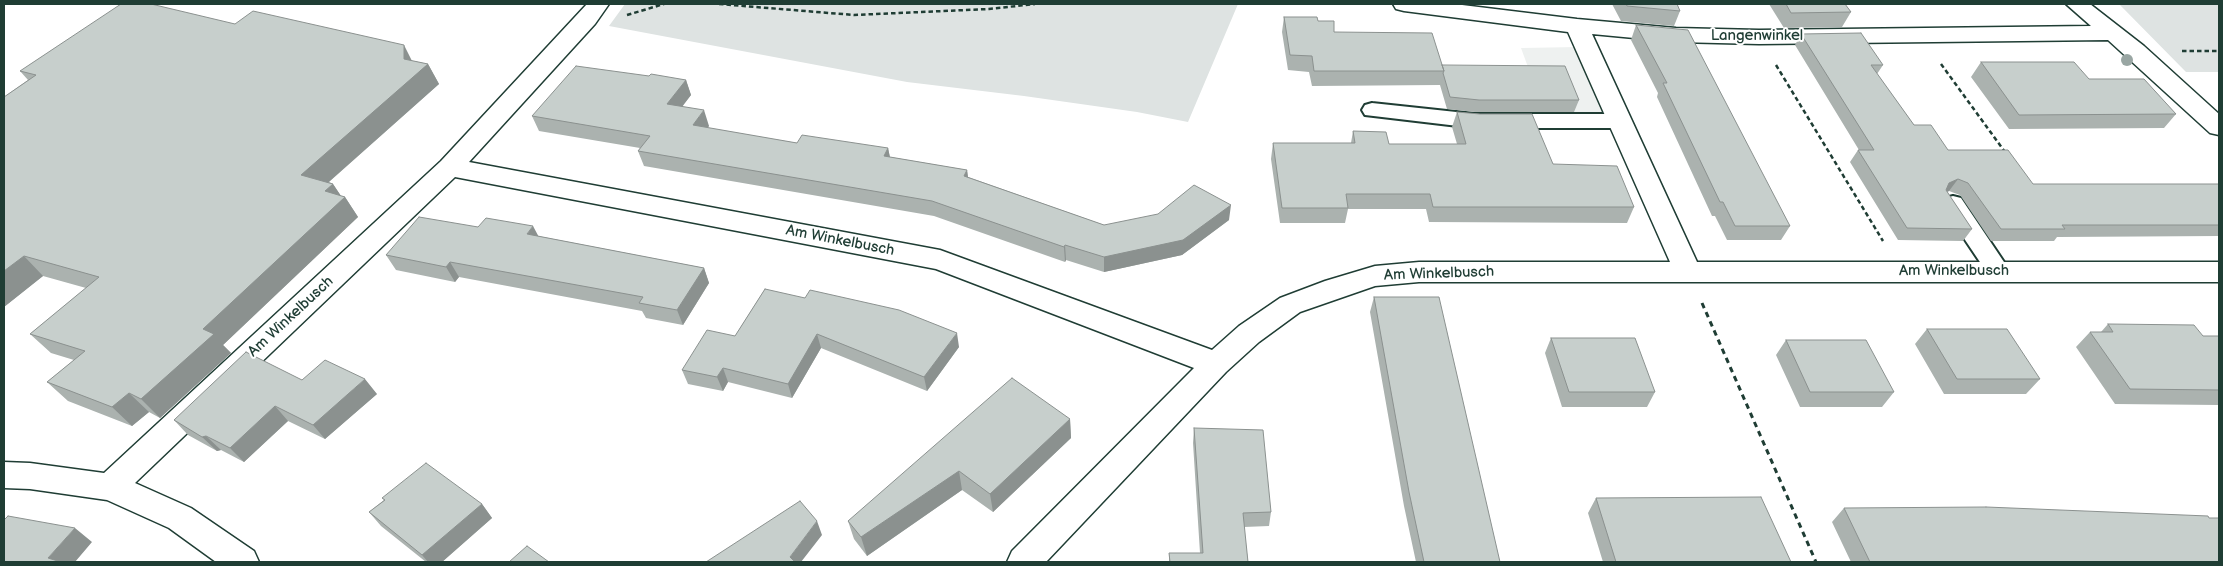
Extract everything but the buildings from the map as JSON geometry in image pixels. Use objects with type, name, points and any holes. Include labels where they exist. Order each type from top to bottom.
[{"type":"street","name":"Am Winkelbusch","points":[[110,487],[450,167],[587,19],[598,4]]},
{"type":"street","name":"Langenwinkel","points":[[1404,4],[1577,26],[1676,35],[1759,37],[2113,33]]},
{"type":"street","points":[[2077,4],[2167,78],[2219,127]]},
{"type":"street","points":[[1577,26],[1688,272]]},
{"type":"street","name":"Am Winkelbusch","points":[[450,167],[940,260],[1216,364]]},
{"type":"street","name":"Am Winkelbusch","points":[[1024,562],[1216,364],[1249,334],[1290,305],[1335,288],[1375,276],[1419,272],[2219,272]]},
{"type":"street","points":[[4,475],[30,476],[110,487],[180,518],[242,562]]},
{"type":"lane","points":[[1372,110],[1475,121],[1620,121]]},
{"type":"lane","points":[[1950,201],[1998,271]]},
{"type":"path","points":[[719,4],[854,15],[990,9],[1035,4]]},
{"type":"path","points":[[1918,35],[2007,154]]},
{"type":"path","points":[[1759,37],[1902,272]]},
{"type":"path","points":[[1688,272],[1816,562]]},
{"type":"shaded area","points":[[625,4],[1238,4],[1188,122],[1137,112],[907,82],[609,26]]},
{"type":"shaded area","points":[[2119,4],[2219,4],[2219,72],[2186,72]]},
{"type":"shaded area","points":[[1578,47],[1607,116],[1546,116],[1521,48]]}]
